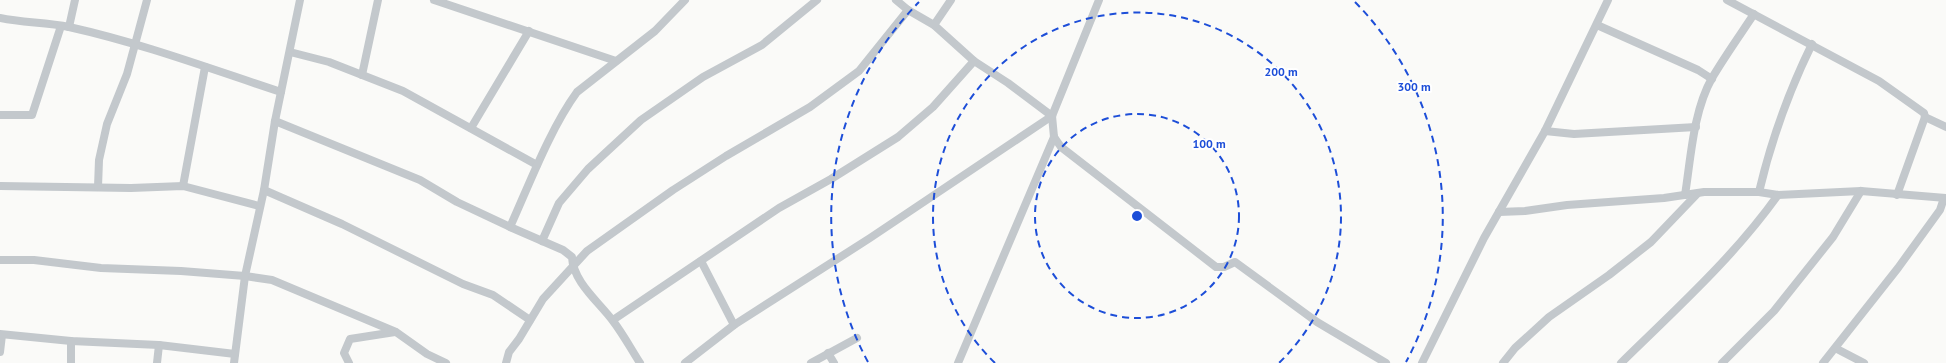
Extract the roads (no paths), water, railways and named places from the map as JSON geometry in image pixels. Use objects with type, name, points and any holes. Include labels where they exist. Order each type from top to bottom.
[{"type":"street","points":[[0,115],[32,115],[75,0]]},
{"type":"street","points":[[98,187],[99,160],[107,124],[127,74],[148,0]]},
{"type":"street","points":[[234,363],[245,276],[259,206],[264,190],[275,121],[300,0]]},
{"type":"street","points":[[362,76],[378,0]]},
{"type":"street","points":[[434,0],[616,61]]},
{"type":"street","points":[[510,228],[538,165],[569,103],[577,92],[654,31],[685,0]]},
{"type":"street","points":[[542,241],[559,203],[588,169],[641,120],[703,77],[762,45],[817,0]]},
{"type":"street","points":[[896,0],[908,10],[934,25],[974,61],[1008,83],[1052,116]]},
{"type":"street","points":[[934,25],[951,0]]},
{"type":"street","points":[[1099,0],[1052,116],[1054,137],[1060,148],[1216,267],[1224,267],[1235,262],[1317,322],[1386,363]]},
{"type":"street","points":[[1422,363],[1484,238],[1545,131],[1608,0]]},
{"type":"street","points":[[1727,0],[1879,81],[1924,113],[1926,117],[1946,127]]},
{"type":"street","points":[[506,363],[509,352],[519,339],[543,300],[588,251],[673,190],[726,156],[810,107],[859,71],[908,10]]},
{"type":"street","points":[[1685,195],[1696,127],[1712,79],[1754,14]]},
{"type":"street","points":[[0,18],[18,22],[65,27],[136,45],[281,92]]},
{"type":"street","points":[[1597,25],[1698,70],[1712,79]]},
{"type":"street","points":[[471,128],[529,31]]},
{"type":"street","points":[[1759,192],[1767,160],[1783,110],[1795,77],[1812,44]]},
{"type":"street","points":[[290,52],[329,62],[403,91],[538,165]]},
{"type":"street","points":[[613,320],[779,208],[831,179],[898,137],[933,107],[974,61]]},
{"type":"street","points":[[183,186],[205,68]]},
{"type":"street","points":[[685,363],[734,325],[870,238],[1052,116]]},
{"type":"street","points":[[1897,195],[1926,117]]},
{"type":"street","points":[[275,121],[420,180],[457,202],[510,228],[563,250],[572,257],[572,268],[596,302],[613,320],[640,363]]},
{"type":"street","points":[[1545,131],[1574,134],[1696,127]]},
{"type":"street","points":[[958,363],[1054,137]]},
{"type":"street","points":[[0,186],[183,186],[259,206]]},
{"type":"street","points":[[264,190],[342,224],[463,284],[493,295],[530,320]]},
{"type":"street","points":[[1499,212],[1525,211],[1567,205],[1697,194],[1704,192],[1759,192],[1778,195],[1861,191],[1945,198],[1940,210],[1898,268],[1823,363]]},
{"type":"street","points":[[1722,363],[1774,311],[1833,237],[1861,191]]},
{"type":"street","points":[[1503,363],[1515,348],[1549,317],[1608,276],[1651,242],[1697,194]]},
{"type":"street","points":[[1621,363],[1735,250],[1757,224],[1778,195]]},
{"type":"street","points":[[0,260],[34,260],[101,268],[245,276],[272,280],[396,332],[427,354],[446,363]]},
{"type":"street","points":[[701,261],[734,325]]},
{"type":"street","points":[[349,363],[344,352],[350,339],[396,332]]},
{"type":"street","points":[[0,352],[1,334],[71,341],[159,345],[235,354]]},
{"type":"street","points":[[811,363],[857,338]]},
{"type":"street","points":[[71,341],[71,363]]},
{"type":"street","points":[[157,363],[159,345]]},
{"type":"street","points":[[1837,349],[1864,363]]},
{"type":"street","points":[[828,353],[834,363]]}]
